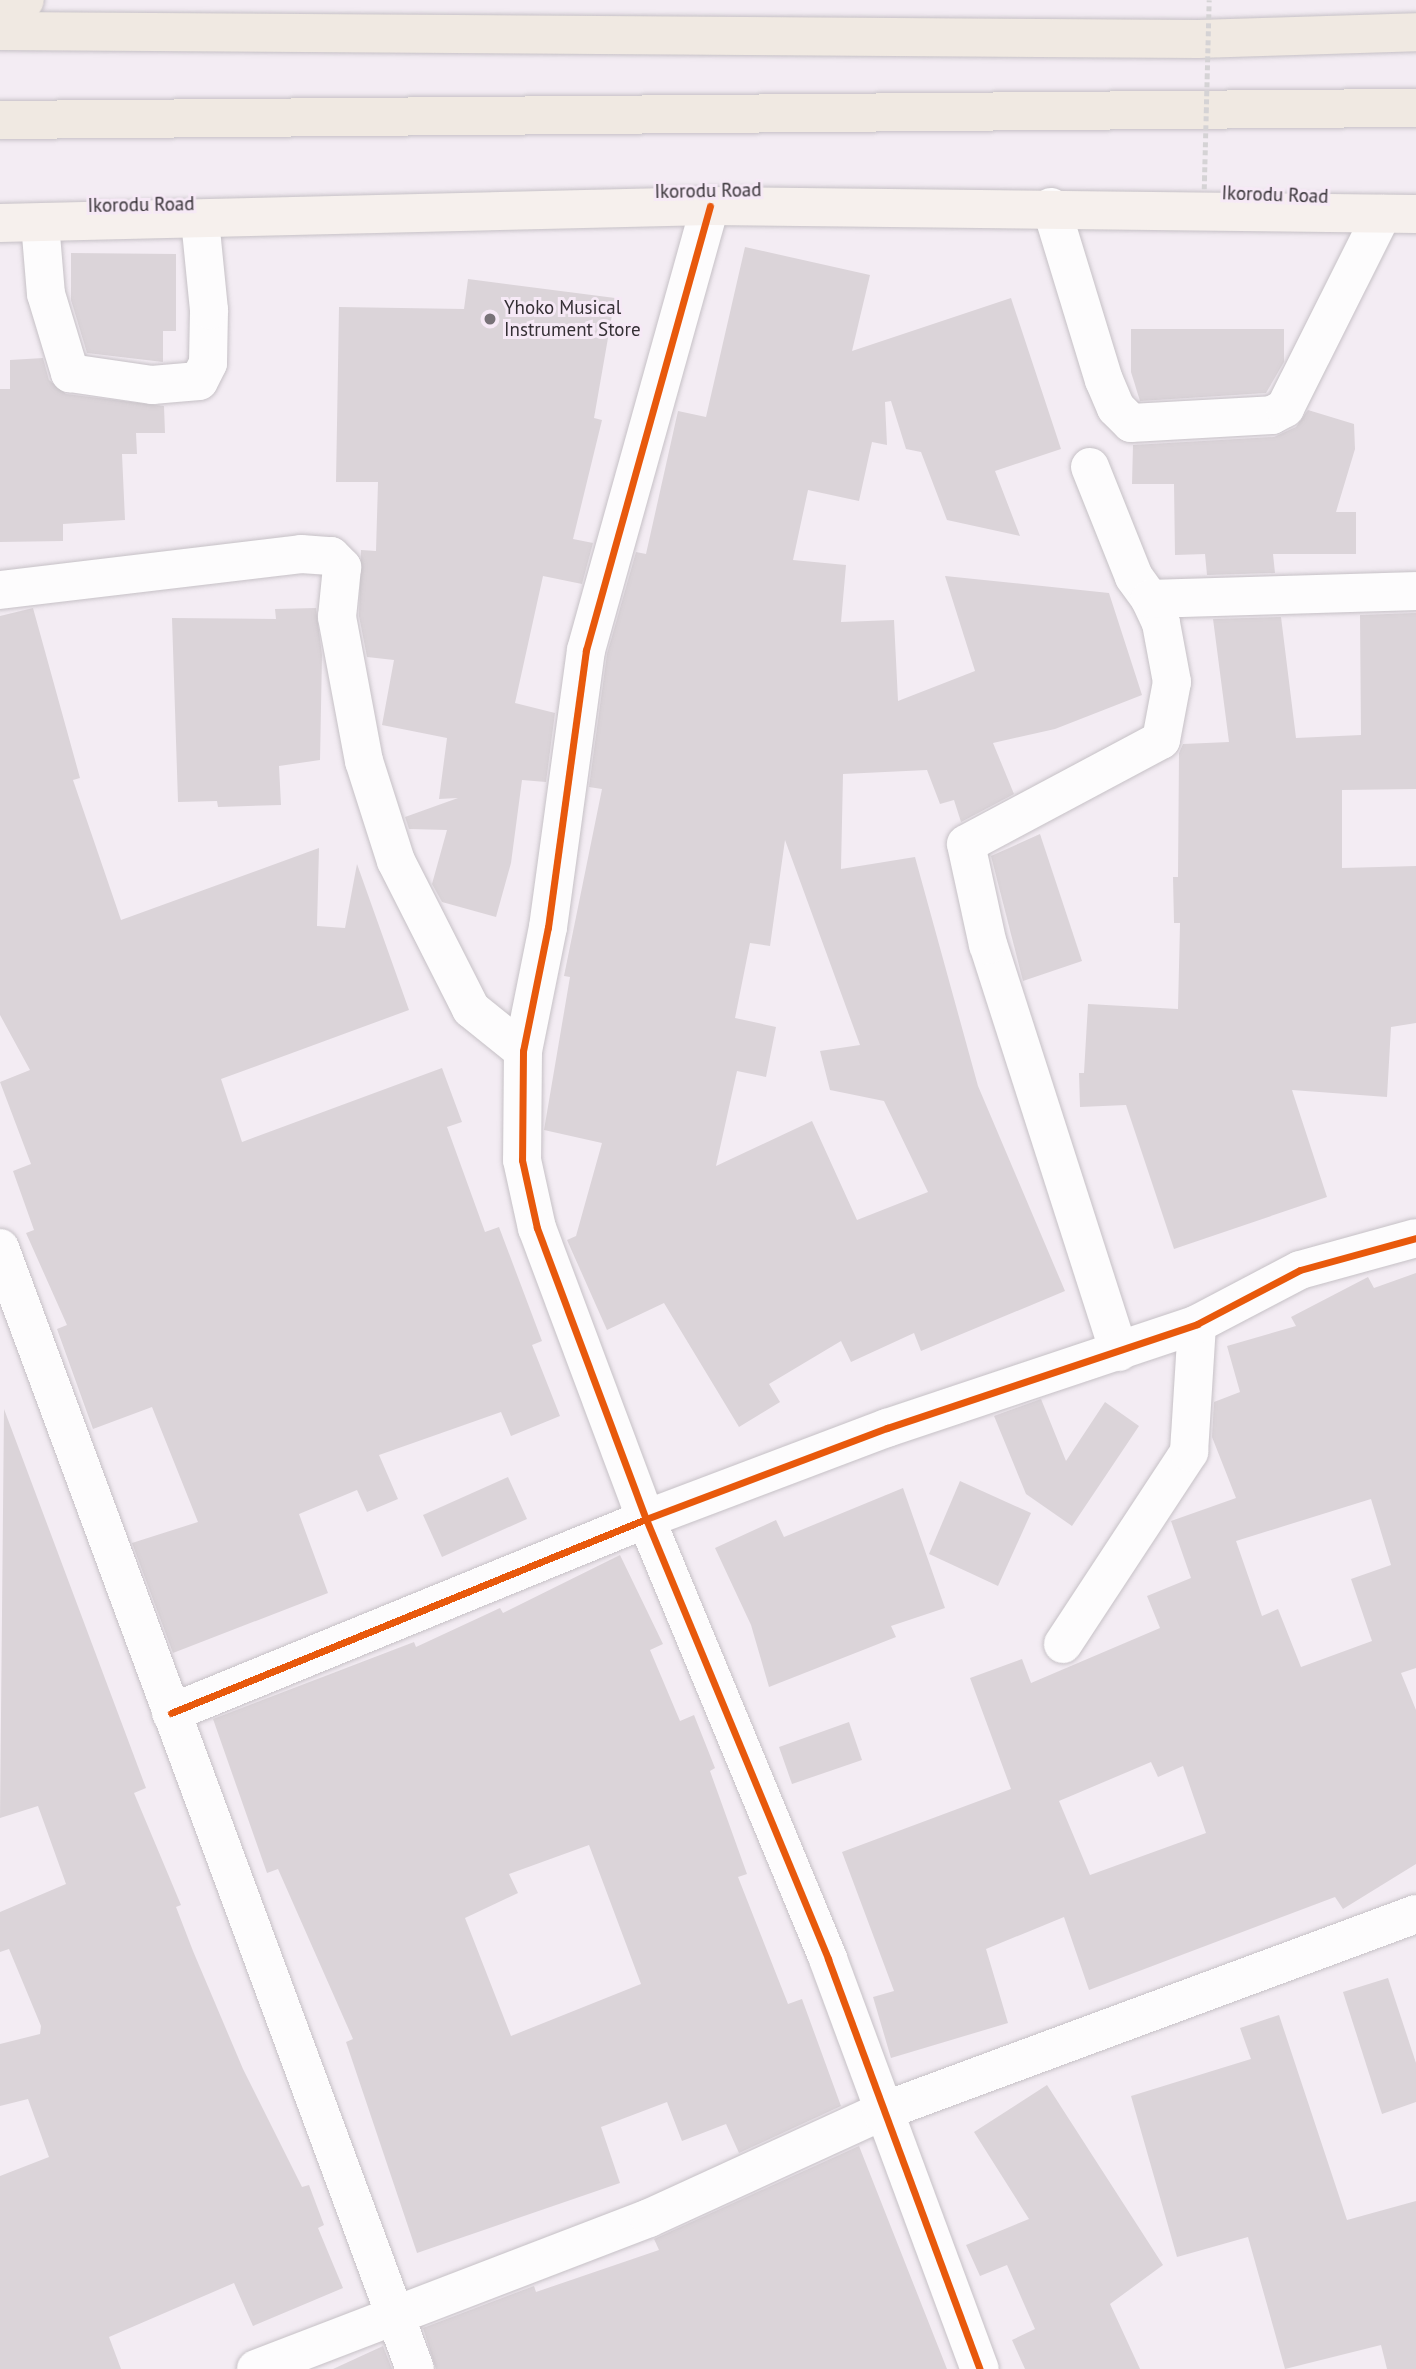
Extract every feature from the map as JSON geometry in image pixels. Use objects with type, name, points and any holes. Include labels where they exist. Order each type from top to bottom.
[{"type":"highway","points":[[0,4],[25,0]]},
{"type":"highway","points":[[0,31],[1199,39],[1416,32]]},
{"type":"highway","points":[[0,120],[1416,108]]},
{"type":"main road","name":"Ikorodu Road","points":[[0,223],[710,206],[1051,206],[1399,214]]},
{"type":"street","points":[[710,206],[586,650],[548,927],[523,1051],[522,1160],[537,1228],[646,1519],[828,1959],[881,2112],[981,2369]]},
{"type":"street","points":[[1051,206],[1104,380],[1116,408],[1131,423],[1272,415],[1285,408],[1399,214]]},
{"type":"street","points":[[40,223],[46,294],[71,373],[152,386],[199,381],[208,363],[209,310],[200,220]]},
{"type":"street","points":[[1090,467],[1134,577],[1150,599],[1161,623],[1172,682],[1161,740],[966,844],[988,945],[1119,1352]]},
{"type":"street","points":[[0,590],[301,554],[331,556],[342,567],[337,617],[364,761],[396,861],[471,1009],[523,1051]]},
{"type":"street","points":[[1150,599],[1416,591]]},
{"type":"street","points":[[171,1713],[646,1519],[887,1428],[1197,1324],[1300,1270],[1416,1238]]},
{"type":"street","points":[[0,1248],[415,2369]]},
{"type":"street","points":[[1063,1644],[1189,1452],[1197,1324]]},
{"type":"street","points":[[256,2369],[649,2218],[881,2112],[1416,1914]]},
{"type":"path","points":[[1204,189],[1209,0]]},
{"type":"building","points":[[745,247],[870,275],[852,351],[1011,298],[1061,449],[995,471],[1020,536],[947,520],[921,452],[906,449],[891,401],[885,402],[887,445],[872,442],[859,501],[808,490],[793,560],[846,565],[841,622],[894,620],[898,701],[975,671],[945,576],[1109,593],[1142,695],[1055,729],[993,743],[1014,794],[961,822],[954,800],[940,804],[927,770],[843,774],[841,869],[915,857],[978,1086],[1065,1291],[921,1351],[914,1333],[851,1362],[841,1341],[769,1384],[780,1402],[739,1427],[664,1303],[607,1330],[567,1240],[576,1236],[602,1143],[544,1130],[570,977],[564,976],[602,789],[589,787],[607,654],[636,552],[646,554],[678,411],[706,417]],"holes":[[[785,840],[860,1045],[820,1051],[830,1090],[884,1101],[928,1192],[857,1220],[812,1121],[716,1166],[737,1071],[766,1077],[776,1027],[735,1018],[750,943],[770,946]]]},
{"type":"building","points":[[71,253],[176,254],[176,331],[163,331],[163,362],[87,353],[71,300]]},
{"type":"building","points":[[468,279],[615,298],[594,418],[602,420],[573,539],[593,543],[582,584],[543,576],[515,703],[555,713],[546,782],[522,780],[511,863],[496,917],[442,902],[432,884],[447,830],[409,829],[405,817],[458,798],[439,799],[447,738],[382,725],[394,660],[367,657],[359,616],[361,550],[376,551],[378,482],[336,482],[339,307],[464,309]]},
{"type":"building","points":[[1131,329],[1284,329],[1284,362],[1266,393],[1140,401],[1131,372]]},
{"type":"building","points":[[43,358],[49,380],[66,394],[164,406],[165,433],[136,433],[137,454],[122,454],[125,520],[63,524],[63,541],[0,542],[0,389],[10,389],[10,360]]},
{"type":"building","points":[[1308,410],[1354,424],[1355,449],[1336,512],[1356,512],[1356,554],[1273,554],[1275,573],[1207,575],[1205,554],[1175,555],[1174,484],[1132,484],[1133,445],[1274,437],[1296,427]]},
{"type":"building","points":[[33,608],[80,778],[73,780],[121,920],[319,848],[317,926],[345,928],[357,864],[409,1010],[221,1079],[242,1142],[442,1068],[462,1122],[447,1127],[485,1232],[499,1227],[542,1341],[532,1345],[560,1416],[511,1436],[501,1412],[379,1455],[398,1499],[367,1512],[357,1490],[299,1514],[328,1593],[173,1653],[132,1543],[198,1522],[152,1407],[93,1429],[57,1329],[67,1325],[26,1233],[34,1230],[13,1171],[31,1164],[0,1082],[30,1070],[0,1015],[0,616]]},
{"type":"building","points":[[316,608],[322,655],[320,760],[279,766],[281,805],[218,807],[217,801],[178,802],[172,618],[276,619],[275,609]]},
{"type":"building","points":[[1416,613],[1416,789],[1342,790],[1342,868],[1416,866],[1416,1023],[1391,1027],[1387,1097],[1292,1090],[1327,1197],[1174,1249],[1126,1105],[1080,1107],[1079,1073],[1084,1073],[1088,1004],[1178,1009],[1180,923],[1174,923],[1173,877],[1178,877],[1179,753],[1183,744],[1229,742],[1213,619],[1281,617],[1296,738],[1361,735],[1360,615]]},
{"type":"building","points":[[1040,834],[1082,961],[1023,981],[991,856]]},
{"type":"building","points":[[1416,1273],[1416,1668],[1401,1673],[1416,1710],[1416,1864],[1343,1909],[1335,1897],[1089,1990],[1064,1917],[986,1949],[1008,2023],[891,2058],[873,1997],[894,1991],[842,1852],[1011,1789],[970,1678],[1022,1659],[1031,1683],[1160,1628],[1147,1596],[1191,1578],[1171,1521],[1236,1498],[1212,1437],[1214,1402],[1240,1392],[1227,1346],[1296,1326],[1291,1317],[1368,1277],[1374,1288]],"holes":[[[1371,1499],[1391,1565],[1351,1579],[1372,1641],[1301,1667],[1278,1609],[1262,1616],[1236,1541]],[[1151,1762],[1158,1777],[1183,1766],[1206,1833],[1090,1875],[1059,1801]]]},
{"type":"building","points":[[1041,1399],[1066,1461],[1105,1402],[1139,1426],[1072,1526],[1026,1494],[994,1416]]},
{"type":"building","points":[[4,1409],[146,1788],[134,1793],[181,1905],[176,1907],[243,2069],[302,2187],[309,2185],[324,2225],[318,2228],[343,2288],[253,2326],[234,2283],[109,2337],[121,2369],[0,2369],[0,2176],[49,2157],[28,2099],[0,2106],[0,2044],[40,2034],[41,2026],[9,1949],[0,1952],[0,1912],[66,1884],[38,1806],[0,1818]]},
{"type":"building","points":[[508,1477],[527,1519],[442,1557],[423,1515]]},
{"type":"building","points":[[960,1481],[1031,1513],[998,1586],[929,1554]]},
{"type":"building","points":[[903,1488],[945,1608],[891,1626],[896,1637],[769,1687],[751,1625],[715,1548],[776,1520],[784,1537]]},
{"type":"building","points":[[620,1555],[663,1644],[650,1650],[680,1721],[694,1715],[715,1768],[710,1771],[747,1874],[738,1877],[788,2004],[802,1999],[841,2106],[739,2153],[726,2124],[682,2141],[667,2102],[601,2127],[620,2183],[417,2253],[346,2042],[353,2039],[278,1869],[267,1873],[213,1719],[414,1642],[416,1647],[500,1608],[503,1613]],"holes":[[[589,1845],[641,1984],[511,2036],[465,1918],[518,1893],[509,1874]]]},
{"type":"building","points":[[849,1722],[862,1760],[792,1784],[779,1747]]},
{"type":"building","points":[[1388,1978],[1416,2063],[1416,2102],[1382,2114],[1343,1992]]},
{"type":"building","points":[[1279,2015],[1347,2220],[1416,2201],[1416,2369],[1387,2369],[1381,2345],[1285,2369],[1248,2237],[1177,2257],[1131,2096],[1251,2059],[1240,2028]]},
{"type":"building","points":[[1047,2085],[1163,2265],[1110,2304],[1140,2369],[1025,2369],[1012,2340],[1035,2329],[1007,2265],[980,2276],[966,2245],[1029,2219],[974,2132]]},
{"type":"building","points":[[859,2146],[947,2369],[436,2369],[423,2328],[534,2286],[536,2292],[659,2250],[654,2239]]},
{"type":"building","points":[[383,2346],[392,2369],[333,2369]]},
{"type":"cycle path","points":[[710,206],[586,650],[548,927],[523,1051],[522,1160],[537,1228],[646,1519],[828,1959],[980,2369]]},
{"type":"cycle path","points":[[171,1713],[646,1519],[887,1428],[1197,1324],[1300,1270],[1416,1238]]},
{"type":"place","name":"Yhoko Musical Instrument Store","points":[[490,319]]}]
